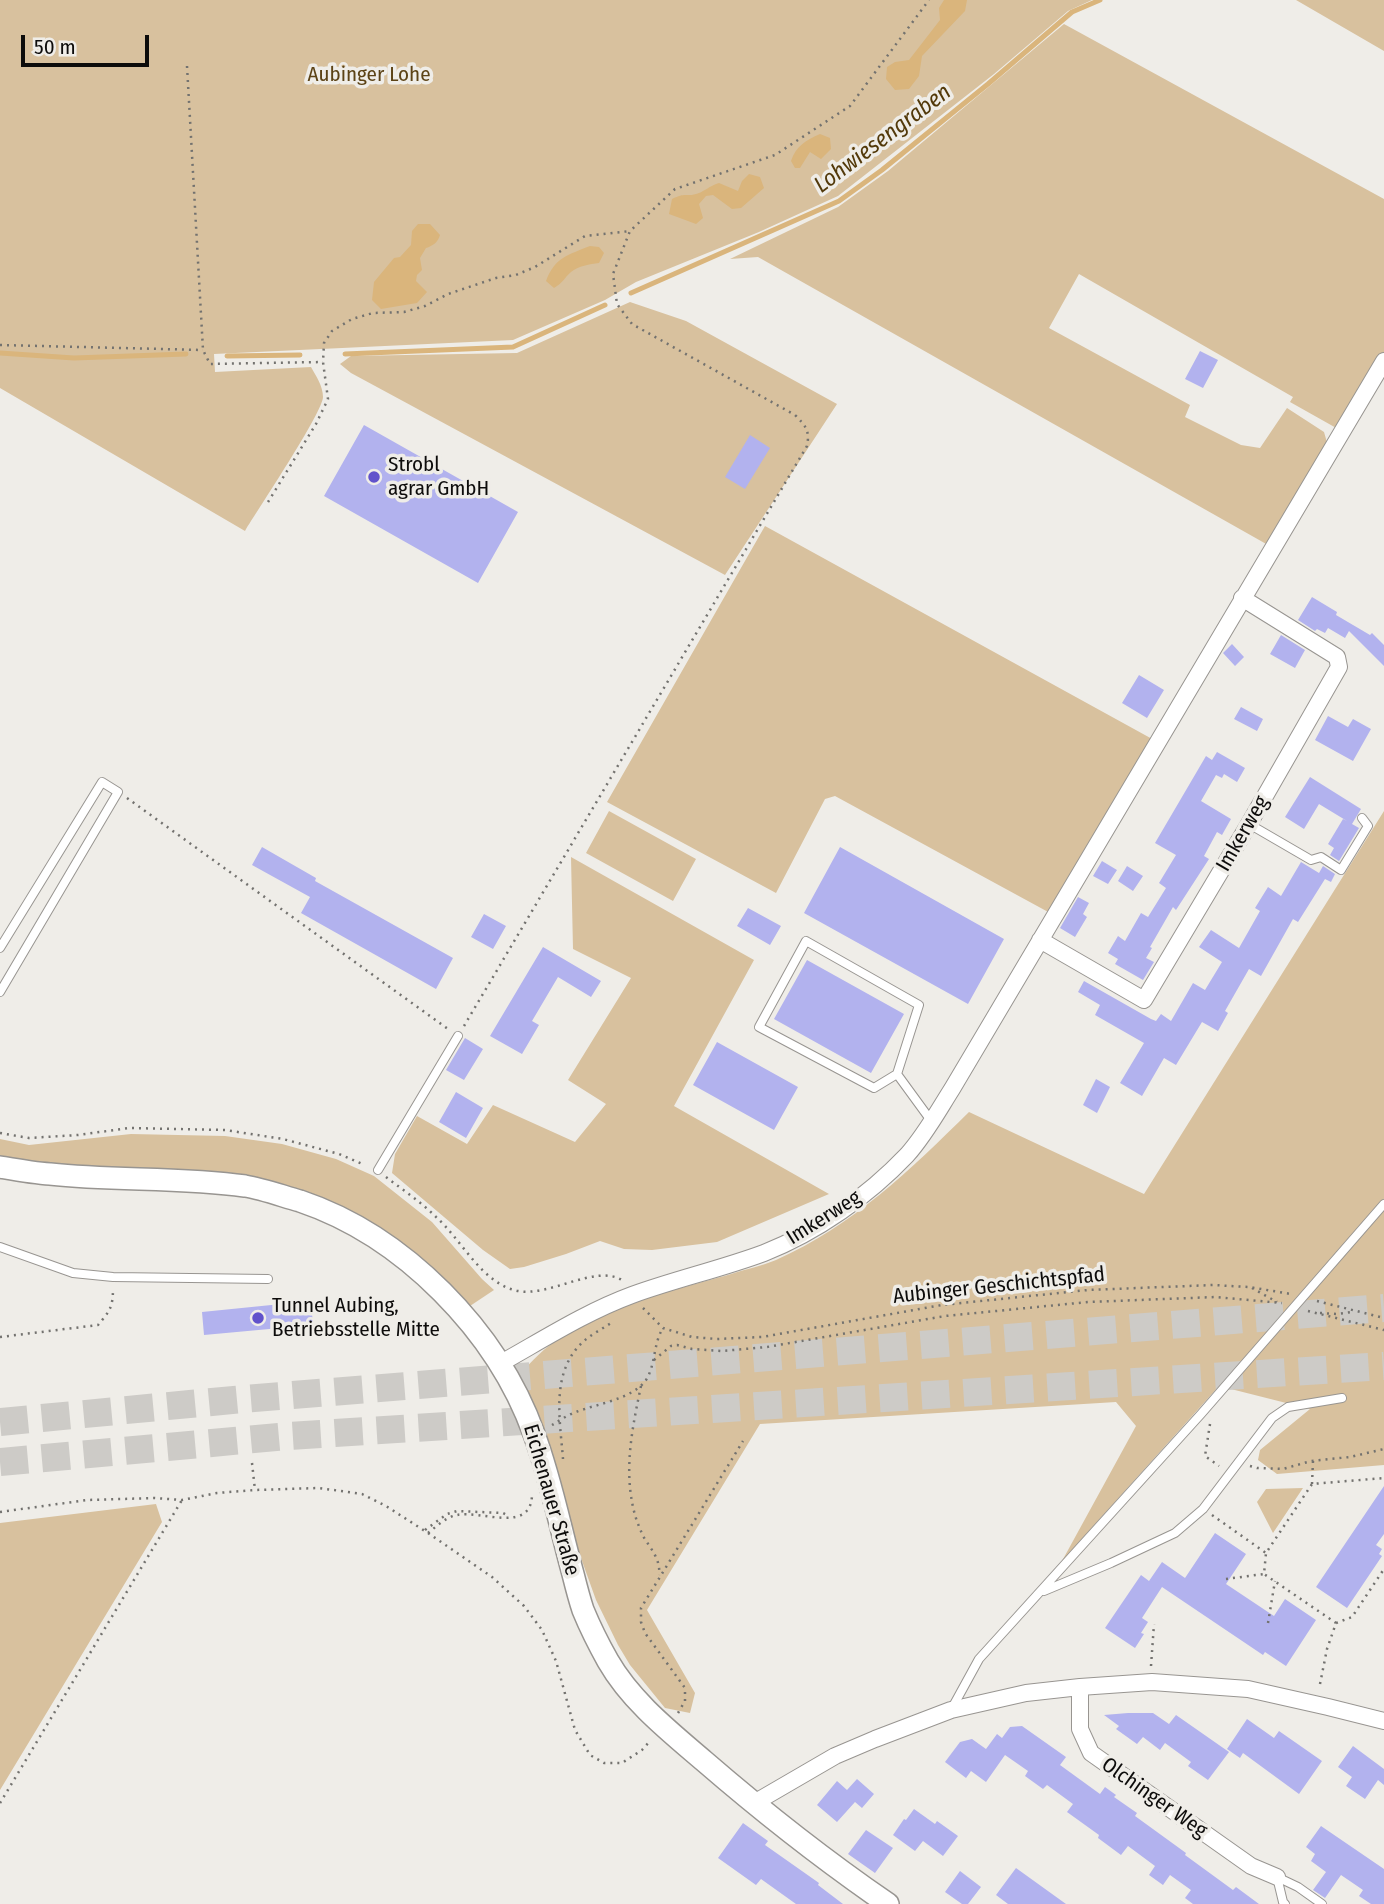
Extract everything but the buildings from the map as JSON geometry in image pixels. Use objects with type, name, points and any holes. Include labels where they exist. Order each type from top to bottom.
[{"type":"street","name":"Imkerweg","points":[[500,1363],[597,1310],[764,1252],[809,1231],[877,1184],[909,1153],[932,1122],[1384,361]]},
{"type":"street","name":"Imkerweg","points":[[1040,940],[1144,1000],[1250,824],[1339,667],[1337,657],[1242,598]]},
{"type":"street","name":"Eichenauer Straße","points":[[0,1167],[51,1174],[189,1181],[248,1187],[301,1202],[342,1219],[380,1240],[414,1266],[472,1325],[500,1363],[523,1407],[535,1435],[583,1610],[609,1663],[638,1702],[755,1805],[888,1904]]},
{"type":"street","points":[[755,1805],[835,1756],[951,1710],[1026,1693],[1152,1682],[1248,1689],[1384,1721]]},
{"type":"street","name":"Olchinger Weg","points":[[1080,1687],[1080,1728],[1091,1753],[1251,1866],[1277,1877]]},
{"type":"lane","points":[[0,948],[102,782],[118,792],[0,992]]},
{"type":"lane","points":[[1250,824],[1311,860],[1321,857],[1341,870],[1368,826],[1362,818]]},
{"type":"lane","points":[[806,941],[919,1005],[897,1074],[874,1088],[759,1027],[806,941]]},
{"type":"lane","points":[[378,1170],[458,1036]]},
{"type":"lane","points":[[897,1074],[932,1122]]},
{"type":"lane","points":[[951,1710],[979,1659],[1201,1413],[1384,1204]]},
{"type":"lane","points":[[0,1247],[73,1273],[113,1277],[268,1279]]},
{"type":"lane","points":[[1041,1592],[1175,1533],[1203,1509],[1272,1418],[1288,1407],[1342,1398]]},
{"type":"lane","points":[[1277,1877],[1285,1904]]},
{"type":"lane","points":[[1277,1877],[1298,1887],[1322,1904]]},
{"type":"path","points":[[118,792],[458,1036],[807,446],[809,434],[795,415],[632,324],[617,304],[612,274],[630,231],[675,189],[775,155],[850,106],[929,0]]},
{"type":"path","points":[[187,65],[203,350],[210,364],[323,362]]},
{"type":"path","points":[[268,502],[316,424],[328,399],[323,362],[324,343],[332,331],[352,319],[373,313],[404,312],[496,278],[516,275],[535,267],[585,236],[630,231]]},
{"type":"path","points":[[0,345],[203,350]]},
{"type":"path","points":[[0,1133],[29,1138],[129,1128],[225,1130],[283,1139],[339,1154],[378,1170]]},
{"type":"path","name":"Aubinger Geschichtspfad","points":[[378,1170],[437,1217],[487,1275],[501,1286],[519,1291],[542,1291],[597,1276],[613,1276],[621,1279],[631,1296],[663,1328],[692,1337],[762,1337],[956,1303],[1088,1290],[1213,1285],[1249,1287],[1304,1297],[1384,1318]]},
{"type":"path","points":[[1249,1287],[1278,1302],[1384,1330]]},
{"type":"path","points":[[0,1337],[98,1325],[109,1312],[113,1289]]},
{"type":"path","points":[[654,1360],[671,1346],[677,1345],[722,1351],[767,1347],[945,1316],[1088,1302],[1215,1297],[1278,1302]]},
{"type":"path","points":[[1313,1312],[1337,1314],[1356,1311]]},
{"type":"path","points":[[564,1466],[559,1385],[564,1369],[584,1341],[612,1322]]},
{"type":"path","points":[[659,1578],[660,1568],[638,1524],[629,1483],[629,1449],[642,1385],[651,1370],[658,1336],[663,1328]]},
{"type":"path","points":[[535,1435],[573,1413],[610,1401],[642,1385]]},
{"type":"path","points":[[1201,1413],[1210,1423],[1205,1456],[1230,1473]]},
{"type":"path","points":[[0,1512],[88,1500],[182,1500],[217,1493],[255,1490],[319,1488],[362,1494],[386,1506],[492,1577],[524,1606],[542,1630],[556,1661],[575,1730],[590,1755],[604,1763],[622,1763],[642,1751],[678,1713],[685,1701],[685,1688],[645,1633],[641,1622],[641,1608],[743,1441]]},
{"type":"path","points":[[1238,1463],[1257,1468],[1283,1469],[1384,1449]]},
{"type":"path","points":[[1264,1574],[1266,1553],[1312,1485],[1313,1461]]},
{"type":"path","points":[[252,1463],[255,1490]]},
{"type":"path","points":[[1312,1485],[1384,1478]]},
{"type":"path","points":[[426,1532],[458,1515],[520,1517],[528,1513],[532,1494]]},
{"type":"path","points":[[0,1803],[182,1500]]},
{"type":"path","points":[[1216,1518],[1266,1553]]},
{"type":"path","points":[[1336,1623],[1352,1617],[1384,1569]]},
{"type":"path","points":[[1226,1579],[1264,1574],[1336,1623]]},
{"type":"path","points":[[1268,1623],[1275,1581]]},
{"type":"path","points":[[1320,1684],[1327,1649],[1336,1623]]},
{"type":"path","points":[[1151,1665],[1154,1624]]},
{"type":"green space","name":"Aubinger Lohe","points":[[0,0],[1092,0],[1068,11],[994,74],[838,196],[759,232],[636,282],[605,300],[513,340],[214,354],[215,372],[311,367],[323,393],[312,421],[245,531],[0,388]]},
{"type":"green space","points":[[1296,0],[1384,0],[1384,51]]},
{"type":"green space","points":[[1064,24],[1384,199],[1384,353],[1338,429],[1290,402],[1293,397],[1079,274],[1049,328],[1190,405],[1185,417],[1241,445],[1260,448],[1287,408],[1324,432],[1328,446],[1268,545],[758,257],[730,259],[838,207],[888,171]]},
{"type":"green space","points":[[630,302],[686,321],[837,404],[725,575],[351,373],[340,364],[351,356],[517,353]]},
{"type":"green space","points":[[765,526],[1154,740],[1050,913],[835,796],[825,799],[776,893],[607,802]]},
{"type":"green space","points":[[609,811],[696,859],[673,901],[586,853]]},
{"type":"green space","points":[[1384,811],[1384,1465],[1277,1474],[1258,1460],[1260,1450],[1310,1409],[1219,1386],[1062,1561],[1136,1426],[1116,1402],[760,1424],[647,1610],[695,1693],[690,1713],[665,1708],[630,1665],[596,1600],[572,1533],[534,1404],[520,1376],[539,1355],[588,1322],[646,1299],[771,1262],[830,1231],[880,1195],[969,1112],[1144,1194]]},
{"type":"green space","points":[[571,857],[754,960],[674,1106],[829,1194],[717,1242],[652,1250],[624,1249],[600,1241],[566,1254],[510,1269],[483,1250],[392,1173],[395,1154],[417,1116],[467,1144],[493,1105],[575,1142],[606,1104],[568,1080],[631,978],[573,949]]},
{"type":"green space","points":[[131,1134],[225,1136],[282,1144],[336,1159],[374,1176],[432,1222],[494,1290],[470,1306],[423,1260],[367,1221],[338,1206],[244,1176],[217,1172],[58,1166],[0,1157],[0,1139],[29,1145]]},
{"type":"green space","points":[[1303,1488],[1273,1533],[1257,1502],[1266,1489]]},
{"type":"green space","points":[[156,1504],[162,1522],[0,1790],[0,1523]]},
{"type":"shaded area","points":[[944,0],[967,0],[965,11],[922,56],[919,76],[909,89],[895,90],[886,79],[887,67],[895,62],[909,60],[940,20],[939,8]]},
{"type":"shaded area","points":[[820,134],[830,138],[831,149],[821,159],[810,152],[800,168],[795,168],[791,161],[796,151],[806,141]]},
{"type":"shaded area","points":[[749,174],[760,177],[764,188],[741,208],[732,209],[713,195],[706,196],[699,204],[703,218],[696,224],[669,214],[672,199],[698,193],[719,183],[738,191]]},
{"type":"shaded area","points":[[418,224],[430,224],[440,235],[420,258],[422,270],[416,281],[427,292],[417,303],[381,309],[372,300],[374,282],[394,258],[400,257],[411,245],[412,231]]},
{"type":"shaded area","points":[[590,246],[599,247],[604,253],[599,263],[574,270],[554,288],[546,281],[558,262]]},
{"type":"waterway","name":"Lohwiesengraben","points":[[631,293],[839,201],[882,170],[1072,12],[1100,0]]},
{"type":"waterway","points":[[345,354],[513,347],[605,305]]},
{"type":"waterway","points":[[0,353],[74,358],[186,354]]},
{"type":"waterway","points":[[227,356],[300,355]]},
{"type":"tunnel","points":[[0,1422],[243,1399],[1384,1308]]},
{"type":"tunnel","points":[[0,1462],[289,1436],[1384,1366]]},
{"type":"place","name":"Strobl agrar GmbH","points":[[374,477]]},
{"type":"place","name":"Tunnel Aubing, Betriebsstelle Mitte","points":[[258,1318]]}]
